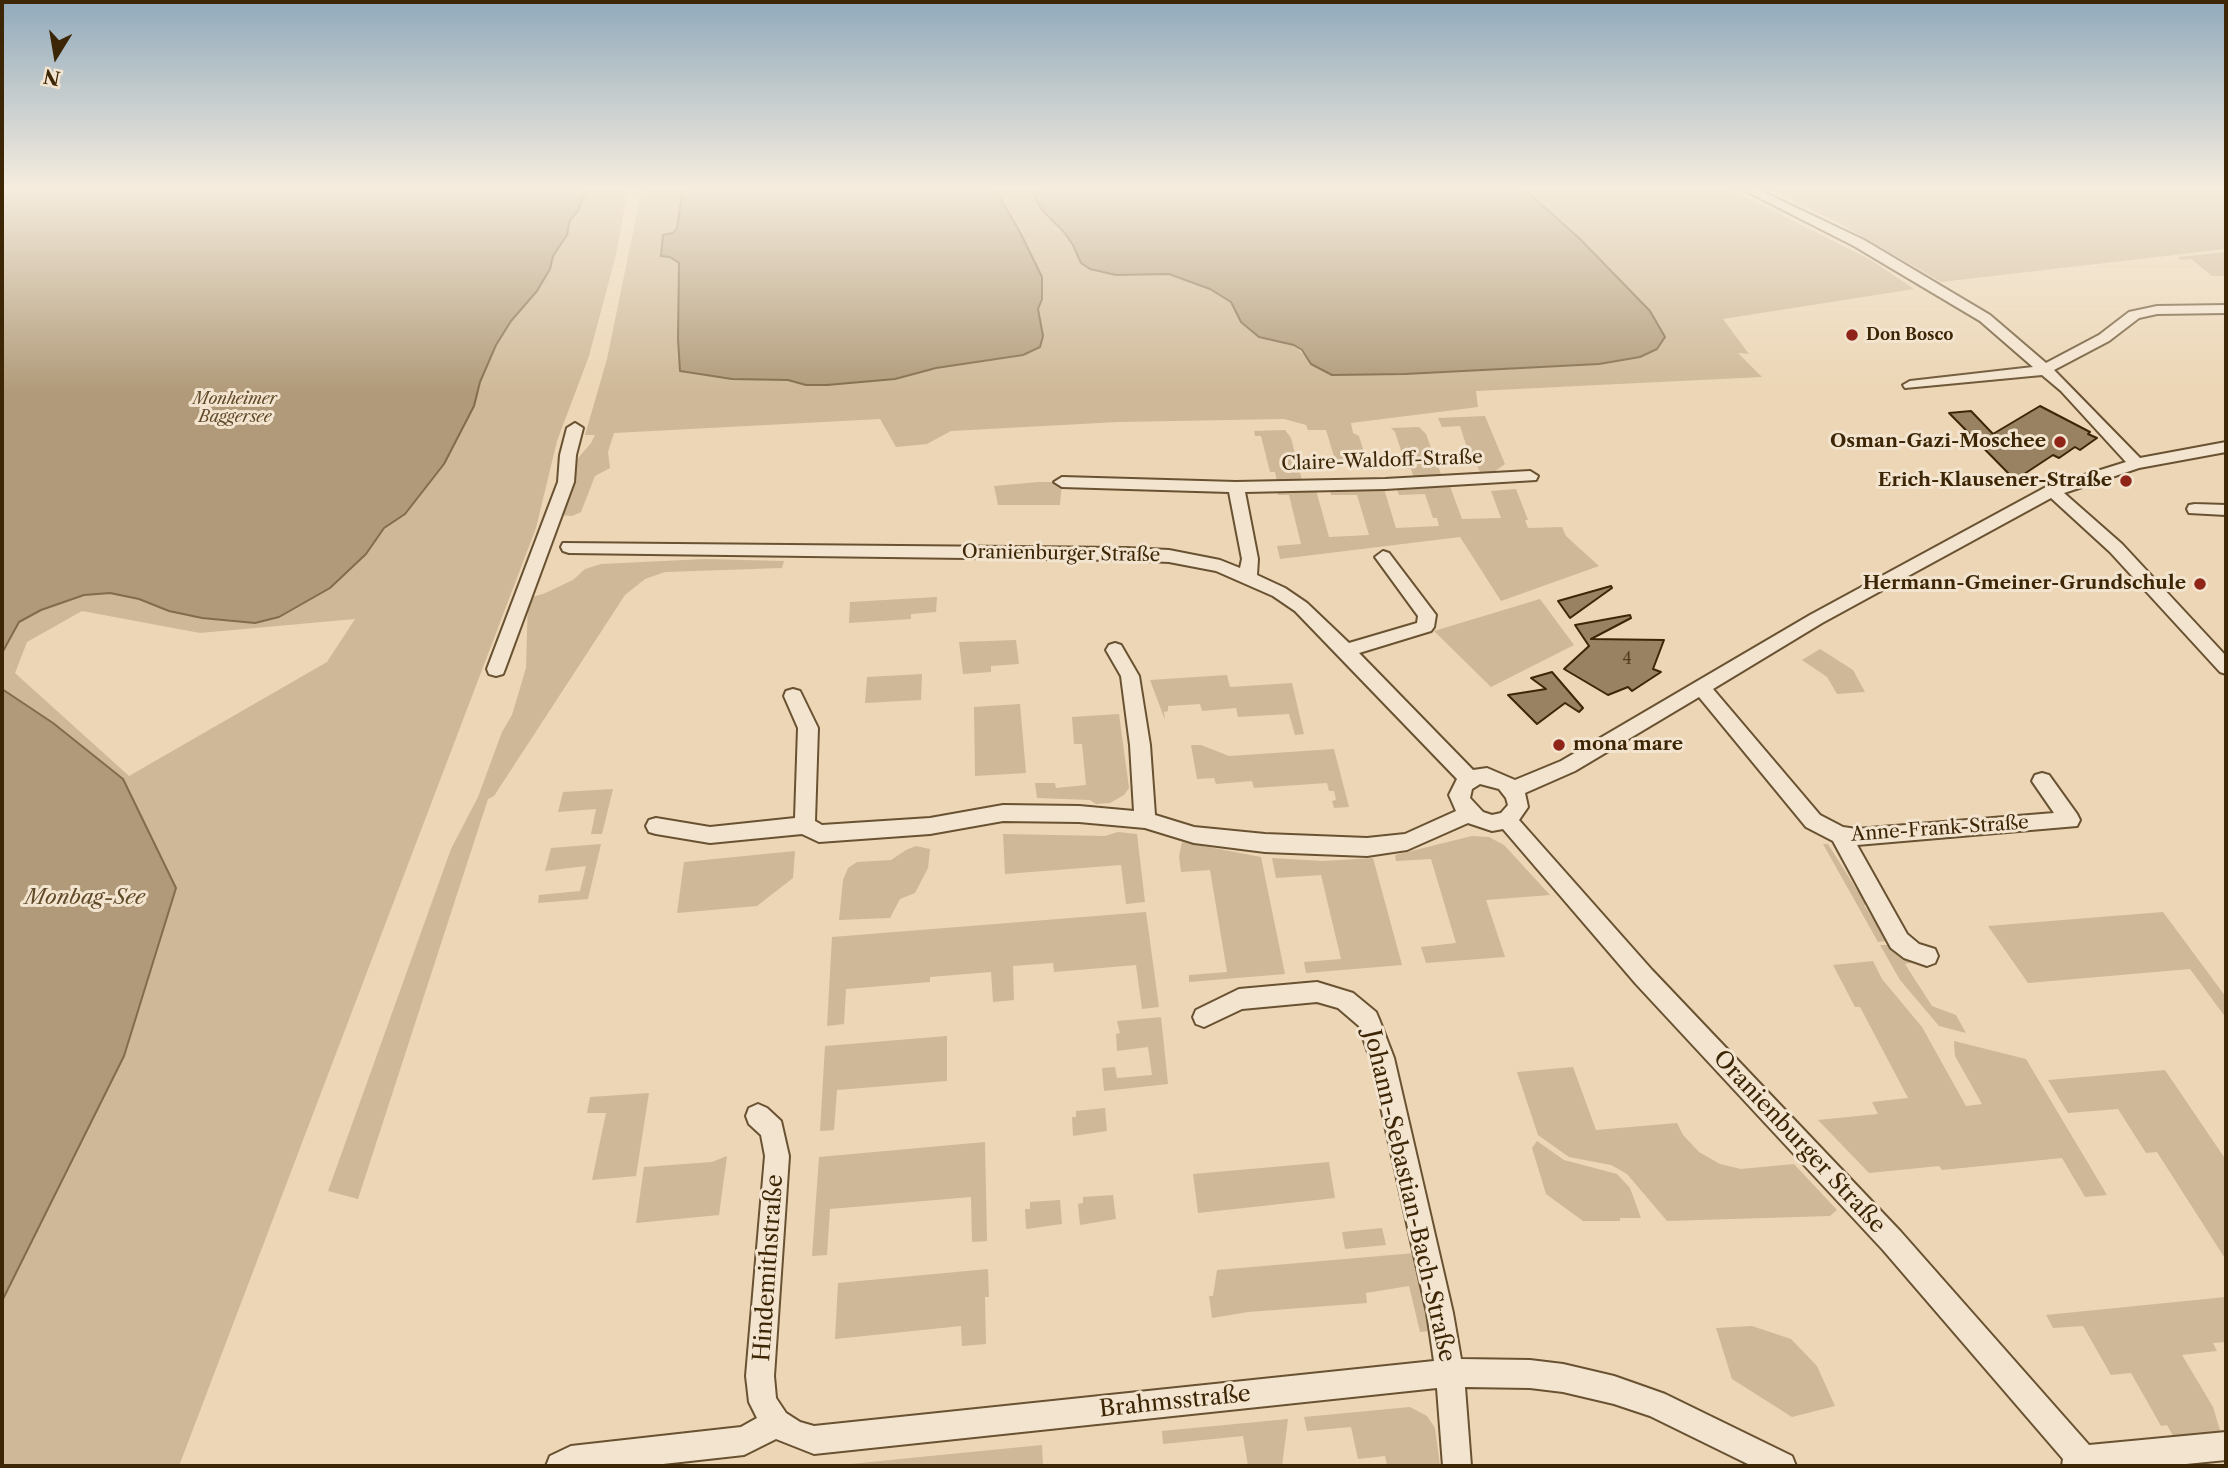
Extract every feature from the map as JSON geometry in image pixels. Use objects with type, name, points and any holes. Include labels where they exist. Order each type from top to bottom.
[{"type":"street","points":[[1882,257],[1985,318],[2066,388],[2136,464]]},
{"type":"street","points":[[1910,385],[2044,370],[2104,338],[2134,315],[2157,310],[2226,309]]},
{"type":"street","points":[[496,669],[566,482],[568,455],[575,428]]},
{"type":"street","points":[[1513,790],[1568,766],[1824,615],[2052,491],[2136,464],[2226,447]]},
{"type":"street","name":"Claire-Waldoff-Straße","points":[[1062,482],[1236,487],[1385,484],[1530,476]]},
{"type":"street","points":[[1236,487],[1250,559],[1248,576]]},
{"type":"street","points":[[2052,491],[2116,548],[2226,667]]},
{"type":"street","points":[[2195,509],[2226,510]]},
{"type":"street","name":"Oranienburger Straße","points":[[569,547],[1148,554],[1194,560],[1248,576],[1301,607],[1469,779]]},
{"type":"street","points":[[1345,651],[1425,627],[1427,615],[1383,557]]},
{"type":"street","points":[[1115,650],[1130,676],[1140,745],[1145,820]]},
{"type":"street","name":"Anne-Frank-Straße","points":[[1702,688],[1813,821],[1840,835],[1857,837],[2070,820],[2042,781]]},
{"type":"street","points":[[793,696],[808,727],[805,825]]},
{"type":"street","points":[[1487,776],[1513,790],[1518,807],[1507,820],[1492,823],[1469,814],[1459,795],[1460,789],[1469,779],[1487,776]]},
{"type":"street","points":[[656,826],[710,835],[805,825],[819,834],[930,826],[992,815],[1031,813],[1145,820],[1194,835],[1218,835],[1265,843],[1367,847],[1407,842],[1469,814]]},
{"type":"street","name":"Oranienburger Straße","points":[[1507,820],[1644,977],[1892,1241],[2081,1464]]},
{"type":"street","points":[[1840,835],[1899,941],[1912,951],[1927,956]]},
{"type":"street","name":"Johann-Sebastian-Bach-Straße","points":[[1205,1017],[1239,999],[1317,992],[1345,1000],[1368,1019],[1382,1058],[1440,1313],[1450,1373],[1457,1466]]},
{"type":"street","name":"Hindemithstraße","points":[[758,1116],[772,1129],[777,1156],[760,1376],[763,1402],[775,1423]]},
{"type":"street","name":"Brahmsstraße","points":[[775,1423],[794,1434],[814,1440],[1450,1373],[1530,1374],[1563,1378],[1614,1390],[1694,1421],[1782,1466]]},
{"type":"street","points":[[560,1466],[570,1460],[744,1441],[775,1423]]},
{"type":"street","points":[[2081,1464],[2226,1446]]},
{"type":"green space","name":"Monheimer Baggersee","points":[[2,257],[616,257],[589,356],[557,441],[536,528],[179,1466],[2,1466]],"holes":[[[82,611],[200,633],[355,619],[327,662],[129,776],[15,673],[27,642]],[[133,1027],[124,1056],[19,1265]]]},
{"type":"green space","points":[[628,257],[670,257],[679,263],[678,339],[688,373],[732,379],[788,380],[806,385],[895,379],[935,368],[1023,355],[1043,336],[1038,309],[1042,299],[1028,257],[1078,257],[1081,263],[1090,269],[1135,275],[1169,274],[1210,289],[1231,302],[1241,322],[1270,341],[1286,341],[1294,345],[1307,358],[1332,375],[1461,370],[1650,311],[1597,257],[1864,257],[1914,289],[1723,319],[1749,354],[1738,353],[1762,377],[1476,391],[1478,407],[1351,423],[1353,433],[1359,436],[1367,462],[1336,463],[1326,430],[1308,430],[1306,425],[1284,419],[1118,422],[951,431],[927,444],[896,447],[880,419],[614,433],[608,452],[610,468],[595,476],[581,512],[572,516],[559,515],[578,458],[595,435],[585,435],[607,359]]},
{"type":"green space","points":[[1897,257],[2161,257],[1941,282]]},
{"type":"green space","points":[[2178,257],[2226,257],[2226,276],[2212,276],[2191,259],[2181,260]]},
{"type":"green space","points":[[1485,416],[1505,464],[1494,472],[1481,474],[1469,454],[1460,426],[1442,427],[1438,418]]},
{"type":"green space","points":[[1419,427],[1426,434],[1442,477],[1414,478],[1411,469],[1407,469],[1395,432],[1391,428]]},
{"type":"green space","points":[[1285,430],[1291,438],[1302,480],[1277,481],[1275,472],[1270,472],[1261,436],[1255,436],[1254,431]]},
{"type":"green space","points":[[1062,482],[1060,505],[998,505],[994,486]]},
{"type":"green space","points":[[1450,486],[1462,519],[1501,518],[1491,491],[1516,489],[1528,520],[1525,520],[1528,528],[1562,527],[1566,536],[1599,566],[1501,601],[1460,537],[1280,559],[1277,546],[1301,544],[1289,495],[1278,495],[1277,491],[1316,490],[1329,537],[1369,535],[1357,495],[1331,495],[1330,490],[1384,489],[1396,528],[1439,526],[1437,518],[1433,518],[1425,494],[1399,495],[1397,489]]},
{"type":"green space","points":[[705,559],[784,561],[782,568],[665,572],[645,579],[625,595],[494,796],[488,799],[358,1199],[328,1191],[451,849],[478,797],[502,732],[512,715],[526,668],[528,598],[543,594],[573,580],[585,569],[601,564]]},
{"type":"green space","points":[[937,597],[936,612],[911,614],[911,619],[849,623],[850,602]]},
{"type":"green space","points":[[1540,599],[1574,645],[1491,687],[1434,631]]},
{"type":"green space","points":[[1016,640],[1019,664],[991,666],[991,672],[963,674],[959,642]]},
{"type":"green space","points":[[1820,649],[1853,670],[1865,692],[1837,694],[1827,677],[1802,660]]},
{"type":"green space","points":[[922,674],[921,700],[865,703],[867,677]]},
{"type":"green space","points":[[1227,675],[1230,687],[1292,683],[1304,734],[1295,735],[1289,714],[1238,717],[1236,708],[1202,711],[1200,704],[1168,706],[1168,711],[1164,712],[1165,720],[1150,680]]},
{"type":"green space","points":[[1020,704],[1026,773],[975,776],[974,707]]},
{"type":"green space","points":[[1119,714],[1129,788],[1124,795],[1110,803],[1096,804],[1090,800],[1037,798],[1035,783],[1055,783],[1056,788],[1086,785],[1082,744],[1074,744],[1072,717]]},
{"type":"green space","points":[[1191,745],[1201,745],[1229,756],[1334,749],[1349,807],[1334,808],[1334,791],[1329,791],[1327,783],[1254,788],[1252,781],[1216,784],[1214,778],[1197,779]]},
{"type":"green space","points":[[613,789],[602,834],[591,834],[596,809],[558,812],[563,792]]},
{"type":"green space","points":[[1118,832],[1137,834],[1145,902],[1126,904],[1121,865],[1005,874],[1003,834],[1105,836]]},
{"type":"green space","points":[[1472,836],[1489,837],[1504,845],[1550,895],[1486,900],[1505,957],[1426,963],[1421,947],[1456,943],[1431,859],[1396,861],[1395,855]]},
{"type":"green space","points":[[1182,842],[1261,857],[1285,974],[1189,982],[1189,975],[1227,972],[1210,870],[1181,872],[1179,856]]},
{"type":"green space","points":[[601,844],[588,899],[538,903],[539,895],[580,891],[586,866],[545,871],[551,848]]},
{"type":"green space","points":[[1823,844],[1828,844],[1857,890],[1871,904],[1864,905],[1887,941],[1878,942]]},
{"type":"green space","points":[[916,846],[930,849],[928,868],[915,893],[900,899],[890,918],[839,920],[843,880],[848,868],[857,862],[891,860]]},
{"type":"green space","points":[[795,851],[793,878],[757,906],[677,913],[684,862]]},
{"type":"green space","points":[[1272,858],[1323,861],[1373,858],[1402,965],[1306,973],[1304,962],[1341,959],[1321,875],[1276,878]]},
{"type":"green space","points":[[1146,912],[1159,1007],[1142,1009],[1136,965],[1054,972],[1053,963],[1013,966],[1014,1000],[993,1002],[991,972],[930,977],[930,982],[846,989],[844,1024],[827,1026],[832,937]]},
{"type":"green space","points":[[2163,912],[2226,997],[2226,1018],[2190,969],[2028,983],[1988,926]]},
{"type":"green space","points":[[1880,945],[1891,945],[1920,961],[1905,964],[1932,1006],[1956,1015],[1966,1033],[1939,1026],[1900,980]]},
{"type":"green space","points":[[1873,961],[1882,979],[1922,1027],[1966,1106],[1982,1104],[1955,1056],[1954,1041],[2026,1059],[2107,1195],[2085,1197],[2062,1158],[1942,1170],[1939,1166],[1869,1173],[1818,1120],[1878,1114],[1872,1102],[1908,1098],[1860,1007],[1855,1007],[1833,965]]},
{"type":"green space","points":[[1161,1017],[1168,1084],[1104,1091],[1102,1068],[1115,1067],[1117,1078],[1152,1075],[1148,1047],[1117,1051],[1116,1034],[1120,1033],[1117,1021]]},
{"type":"green space","points":[[947,1036],[947,1081],[837,1090],[834,1130],[820,1131],[825,1046]]},
{"type":"green space","points":[[1573,1067],[1596,1130],[1677,1123],[1683,1135],[1699,1152],[1720,1164],[1741,1169],[1794,1164],[1837,1210],[1830,1216],[1667,1221],[1627,1174],[1611,1165],[1569,1157],[1538,1135],[1517,1072]]},
{"type":"green space","points":[[2165,1070],[2226,1160],[2226,1260],[2157,1152],[2146,1153],[2118,1109],[2068,1113],[2048,1080]]},
{"type":"green space","points":[[649,1093],[636,1176],[592,1180],[606,1113],[587,1113],[590,1097]]},
{"type":"green space","points":[[1105,1108],[1107,1131],[1073,1136],[1072,1117],[1076,1117],[1076,1111]]},
{"type":"green space","points":[[1537,1141],[1564,1160],[1617,1174],[1630,1188],[1641,1218],[1583,1221],[1546,1194],[1532,1148]]},
{"type":"green space","points":[[985,1142],[987,1241],[972,1242],[971,1197],[830,1209],[827,1255],[812,1256],[819,1157]]},
{"type":"green space","points":[[727,1156],[719,1215],[636,1223],[644,1167],[712,1162]]},
{"type":"green space","points":[[1329,1162],[1335,1198],[1198,1213],[1193,1174]]},
{"type":"green space","points":[[1113,1195],[1116,1219],[1080,1225],[1078,1204],[1083,1203],[1083,1197]]},
{"type":"green space","points":[[1060,1200],[1062,1224],[1026,1229],[1025,1209],[1030,1209],[1030,1202]]},
{"type":"green space","points":[[1382,1228],[1386,1245],[1345,1249],[1342,1232]]},
{"type":"green space","points":[[1415,1253],[1430,1323],[1429,1331],[1420,1332],[1409,1286],[1366,1293],[1367,1303],[1248,1312],[1212,1318],[1209,1296],[1213,1296],[1217,1270]]},
{"type":"green space","points":[[988,1269],[989,1297],[985,1297],[986,1344],[962,1346],[961,1326],[835,1339],[838,1283]]},
{"type":"green space","points":[[2226,1297],[2226,1342],[2213,1343],[2217,1351],[2182,1355],[2213,1407],[2222,1437],[2176,1441],[2167,1425],[2161,1426],[2131,1373],[2111,1375],[2083,1326],[2053,1328],[2046,1315]]},
{"type":"green space","points":[[1752,1326],[1791,1339],[1817,1366],[1835,1406],[1792,1417],[1732,1379],[1716,1328]]},
{"type":"green space","points":[[1410,1407],[1427,1416],[1435,1428],[1440,1466],[1387,1465],[1385,1456],[1358,1459],[1351,1427],[1307,1431],[1304,1417]]},
{"type":"green space","points":[[1288,1419],[1282,1466],[1248,1466],[1243,1436],[1163,1444],[1162,1431]]},
{"type":"green space","points":[[1042,1445],[1043,1466],[832,1466],[910,1458]]},
{"type":"water","points":[[2,257],[553,257],[550,269],[537,291],[511,321],[496,345],[480,382],[474,406],[444,464],[405,514],[384,528],[366,554],[330,588],[279,617],[255,623],[202,618],[110,593],[84,595],[41,610],[19,622],[2,653]]},
{"type":"water","points":[[666,257],[1032,257],[1042,277],[1042,299],[1038,309],[1043,336],[1040,347],[1023,355],[936,368],[895,379],[806,385],[788,380],[732,379],[680,371],[679,263]]},
{"type":"water","points":[[1078,257],[1597,257],[1650,311],[1665,337],[1657,349],[1640,357],[1599,364],[1332,375],[1311,364],[1302,350],[1294,345],[1259,337],[1241,322],[1231,302],[1210,289],[1169,274],[1116,275],[1090,269],[1081,263]]},
{"type":"water","name":"Monbag-See","points":[[2,689],[53,723],[123,779],[176,888],[124,1056],[2,1301]]},
{"type":"building","name":"Osman-Gazi-Moschee","points":[[2040,406],[2097,438],[2080,450],[2075,447],[2059,458],[2053,455],[2015,480],[1949,413],[1971,411],[1993,434]]},
{"type":"building","points":[[1611,586],[1612,588],[1570,618],[1558,601]]},
{"type":"building","points":[[1630,615],[1631,618],[1591,639],[1664,640],[1653,669],[1661,672],[1632,691],[1628,687],[1608,695],[1564,669],[1589,646],[1575,625]]},
{"type":"building","points":[[1552,672],[1583,708],[1579,712],[1565,703],[1537,724],[1508,695],[1546,689],[1531,678]]},
{"type":"place","name":"Don Bosco","points":[[1852,335]]},
{"type":"place","name":"Osman-Gazi-Moschee","points":[[2060,442]]},
{"type":"place","name":"Erich-Klausener-Straße","points":[[2126,481]]},
{"type":"place","name":"Hermann-Gmeiner-Grundschule","points":[[2200,584]]},
{"type":"place","name":"mona mare","points":[[1559,745]]}]
